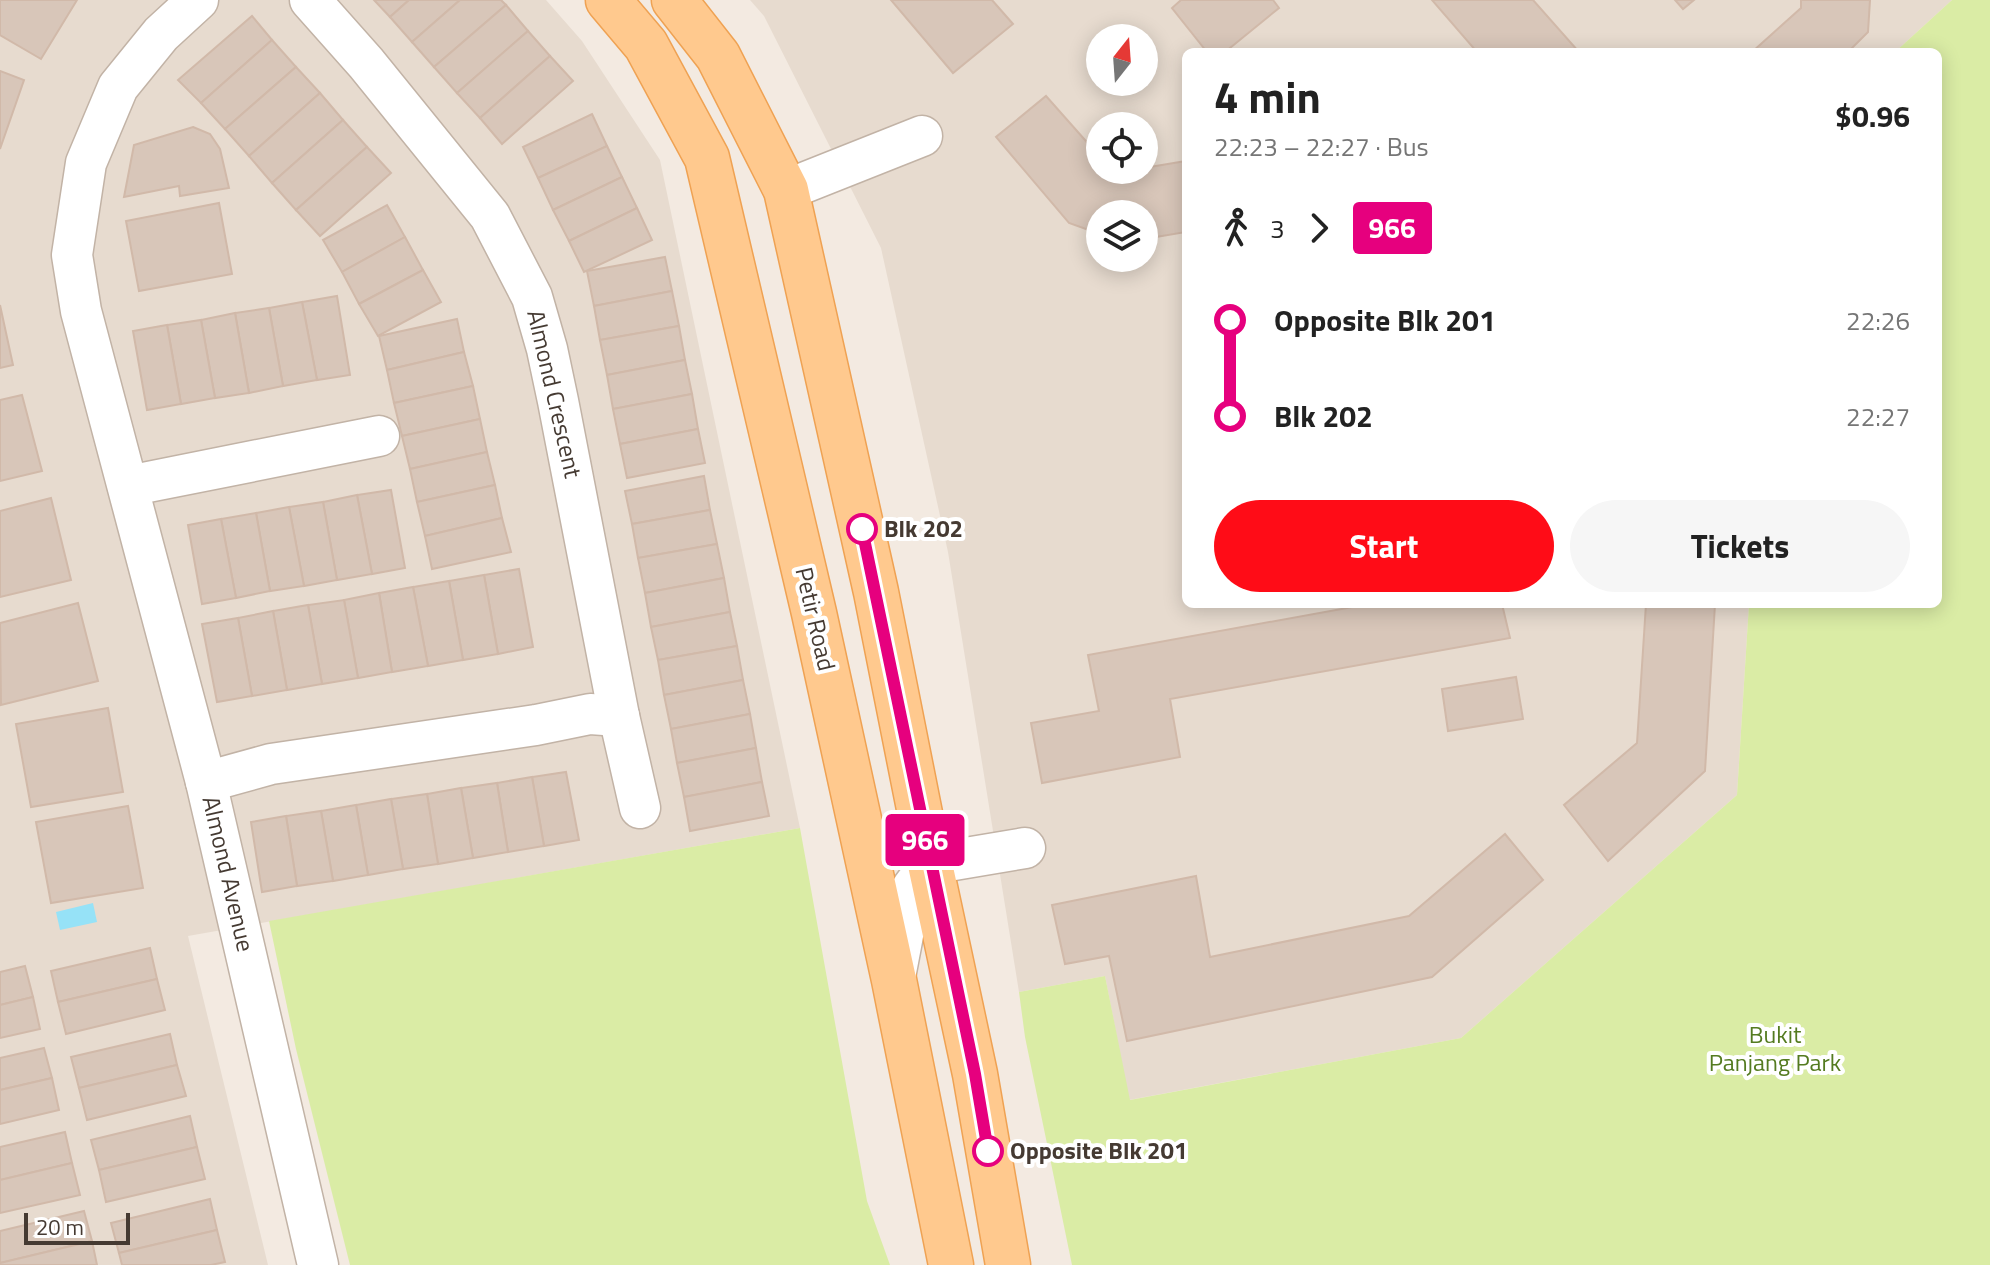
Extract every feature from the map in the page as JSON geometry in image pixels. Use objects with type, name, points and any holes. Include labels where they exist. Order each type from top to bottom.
[{"type":"main road","name":"Petir Road","points":[[608,0],[646,45],[707,158],[814,613],[894,980],[951,1265]]},
{"type":"main road","points":[[674,0],[718,56],[786,190],[876,592],[975,1074],[1008,1265]]},
{"type":"main road","points":[[814,613],[831,630],[853,637],[866,631],[873,623],[877,610],[876,592]]},
{"type":"street","name":"Almond Avenue","points":[[198,0],[161,34],[118,87],[86,163],[72,255],[81,311],[206,782],[318,1265]]},
{"type":"street","name":"Almond Crescent","points":[[310,0],[366,63],[490,216],[532,297],[556,388],[619,716],[640,808]]},
{"type":"street","points":[[786,190],[922,136]]},
{"type":"street","points":[[128,486],[379,436]]},
{"type":"street","points":[[206,782],[271,764],[536,725],[590,714],[619,716]]},
{"type":"street","points":[[894,980],[909,897],[930,864],[1025,848]]},
{"type":"shaded area","points":[[0,0],[546,0],[582,41],[660,160],[800,828],[188,936],[268,1265],[0,1265]]},
{"type":"shaded area","points":[[750,0],[1952,0],[1899,48],[1182,48],[1182,608],[1749,608],[1737,795],[1461,1038],[1129,1100],[1105,976],[1019,992],[948,552],[881,248],[764,16]]},
{"type":"green space","name":"Bukit Panjang Park","points":[[1952,0],[1990,0],[1990,1265],[1072,1265],[1025,1037],[1019,992],[1105,976],[1130,1100],[1461,1038],[1737,795],[1749,608],[1942,608],[1942,48],[1899,48]]},
{"type":"green space","points":[[800,828],[867,1201],[890,1265],[350,1265],[296,1049],[269,921]]},
{"type":"water","points":[[93,903],[97,922],[60,930],[56,912]]},
{"type":"building","points":[[0,0],[77,0],[41,59],[0,35]]},
{"type":"building","points":[[374,0],[409,0],[390,17]]},
{"type":"building","points":[[409,0],[460,0],[412,42],[390,17]]},
{"type":"building","points":[[460,0],[501,0],[506,5],[434,67],[412,42]]},
{"type":"building","points":[[891,0],[992,0],[1013,24],[953,73]]},
{"type":"building","points":[[1181,0],[1273,0],[1279,8],[1230,48],[1204,48],[1172,8]]},
{"type":"building","points":[[1432,0],[1533,0],[1575,48],[1474,48]]},
{"type":"building","points":[[1675,0],[1694,0],[1683,9]]},
{"type":"building","points":[[1801,0],[1870,0],[1868,32],[1852,48],[1756,48],[1801,8]]},
{"type":"building","points":[[506,5],[528,31],[457,93],[434,67]]},
{"type":"building","points":[[252,16],[272,40],[201,103],[178,80]]},
{"type":"building","points":[[528,31],[550,56],[480,118],[457,93]]},
{"type":"building","points":[[272,40],[296,67],[225,129],[201,103]]},
{"type":"building","points":[[550,56],[573,81],[502,144],[480,118]]},
{"type":"building","points":[[296,67],[320,93],[249,156],[225,129]]},
{"type":"building","points":[[0,71],[24,80],[0,149]]},
{"type":"building","points":[[320,93],[343,120],[272,183],[249,156]]},
{"type":"building","points":[[1046,96],[1086,141],[1086,184],[1158,184],[1158,166],[1182,162],[1182,233],[1158,237],[1158,200],[1086,200],[1086,229],[1069,223],[996,137]]},
{"type":"building","points":[[592,114],[607,146],[538,178],[523,147]]},
{"type":"building","points":[[343,120],[367,147],[296,210],[272,183]]},
{"type":"building","points":[[193,127],[210,134],[220,149],[229,188],[180,196],[179,186],[124,197],[134,145]]},
{"type":"building","points":[[607,146],[622,177],[553,210],[538,178]]},
{"type":"building","points":[[367,147],[391,173],[320,236],[296,210]]},
{"type":"building","points":[[622,177],[637,208],[569,241],[553,210]]},
{"type":"building","points":[[219,203],[232,274],[139,291],[126,221]]},
{"type":"building","points":[[387,205],[405,237],[342,272],[323,240]]},
{"type":"building","points":[[637,208],[652,240],[584,272],[569,241]]},
{"type":"building","points":[[405,237],[423,270],[359,304],[342,272]]},
{"type":"building","points":[[665,257],[672,291],[594,306],[587,271]]},
{"type":"building","points":[[423,270],[441,302],[378,336],[359,304]]},
{"type":"building","points":[[672,291],[679,326],[600,340],[594,306]]},
{"type":"building","points":[[337,296],[350,375],[317,380],[302,302]]},
{"type":"building","points":[[302,302],[317,380],[283,386],[269,308]]},
{"type":"building","points":[[0,305],[13,365],[0,368]]},
{"type":"building","points":[[269,308],[283,386],[249,393],[235,313]]},
{"type":"building","points":[[235,313],[249,393],[215,398],[201,320]]},
{"type":"building","points":[[457,319],[464,352],[387,370],[379,336]]},
{"type":"building","points":[[201,320],[215,398],[181,404],[167,325]]},
{"type":"building","points":[[167,325],[181,404],[147,410],[133,331]]},
{"type":"building","points":[[679,326],[685,360],[607,375],[600,340]]},
{"type":"building","points":[[464,352],[473,386],[394,403],[387,370]]},
{"type":"building","points":[[685,360],[692,394],[613,409],[607,375]]},
{"type":"building","points":[[473,386],[480,419],[402,436],[394,403]]},
{"type":"building","points":[[692,394],[698,429],[620,444],[613,409]]},
{"type":"building","points":[[22,395],[42,471],[0,481],[0,400]]},
{"type":"building","points":[[480,419],[487,452],[410,469],[402,436]]},
{"type":"building","points":[[698,429],[705,463],[627,478],[620,444]]},
{"type":"building","points":[[487,452],[495,485],[417,502],[410,469]]},
{"type":"building","points":[[704,476],[710,510],[632,524],[625,491]]},
{"type":"building","points":[[495,485],[502,518],[425,536],[417,502]]},
{"type":"building","points":[[391,490],[405,568],[372,574],[357,495]]},
{"type":"building","points":[[357,495],[372,574],[337,580],[323,502]]},
{"type":"building","points":[[51,498],[71,580],[0,597],[0,511]]},
{"type":"building","points":[[323,502],[337,580],[304,586],[289,507]]},
{"type":"building","points":[[289,507],[304,586],[270,591],[256,513]]},
{"type":"building","points":[[710,510],[717,544],[638,558],[632,524]]},
{"type":"building","points":[[256,513],[270,591],[236,598],[221,519]]},
{"type":"building","points":[[502,518],[511,552],[432,569],[425,536]]},
{"type":"building","points":[[221,519],[236,598],[202,604],[188,525]]},
{"type":"building","points":[[717,544],[724,578],[645,593],[638,558]]},
{"type":"building","points":[[519,569],[533,647],[498,654],[484,575]]},
{"type":"building","points":[[484,575],[498,654],[463,660],[449,581]]},
{"type":"building","points":[[724,578],[730,612],[651,627],[645,593]]},
{"type":"building","points":[[449,581],[463,660],[428,666],[413,587]]},
{"type":"building","points":[[413,587],[428,666],[392,672],[379,593]]},
{"type":"building","points":[[379,593],[392,672],[358,678],[344,600]]},
{"type":"building","points":[[344,600],[358,678],[322,684],[308,605]]},
{"type":"building","points":[[78,603],[98,681],[1,705],[0,623]]},
{"type":"building","points":[[308,605],[322,684],[287,690],[273,611]]},
{"type":"building","points":[[1347,608],[1503,608],[1510,638],[1170,699],[1180,757],[1042,783],[1031,723],[1099,711],[1088,655]]},
{"type":"building","points":[[1646,608],[1715,608],[1705,771],[1608,861],[1564,805],[1637,743]]},
{"type":"building","points":[[273,611],[287,690],[252,696],[238,618]]},
{"type":"building","points":[[730,612],[737,646],[658,660],[651,627]]},
{"type":"building","points":[[238,618],[252,696],[217,702],[202,624]]},
{"type":"building","points":[[737,646],[743,680],[664,695],[658,660]]},
{"type":"building","points":[[1516,677],[1523,719],[1448,731],[1442,689]]},
{"type":"building","points":[[743,680],[750,714],[671,729],[664,695]]},
{"type":"building","points":[[108,708],[123,792],[31,807],[16,724]]},
{"type":"building","points":[[750,714],[756,748],[677,763],[671,729]]},
{"type":"building","points":[[756,748],[762,782],[684,797],[677,763]]},
{"type":"building","points":[[566,772],[579,840],[544,846],[532,777]]},
{"type":"building","points":[[532,777],[544,846],[508,852],[497,783]]},
{"type":"building","points":[[762,782],[769,816],[690,831],[684,797]]},
{"type":"building","points":[[497,783],[508,852],[473,858],[461,788]]},
{"type":"building","points":[[461,788],[473,858],[438,864],[427,794]]},
{"type":"building","points":[[427,794],[438,864],[403,869],[391,799]]},
{"type":"building","points":[[391,799],[403,869],[368,875],[356,805]]},
{"type":"building","points":[[356,805],[368,875],[333,881],[321,811]]},
{"type":"building","points":[[128,806],[143,888],[51,903],[36,822]]},
{"type":"building","points":[[321,811],[333,881],[297,886],[286,816]]},
{"type":"building","points":[[286,816],[297,886],[262,892],[251,822]]},
{"type":"building","points":[[1505,834],[1543,880],[1432,977],[1127,1041],[1109,956],[1065,964],[1052,905],[1196,876],[1210,957],[1409,916]]},
{"type":"building","points":[[150,948],[157,979],[58,1002],[51,971]]},
{"type":"building","points":[[25,966],[33,997],[0,1005],[0,972]]},
{"type":"building","points":[[157,979],[165,1010],[66,1034],[58,1002]]},
{"type":"building","points":[[33,997],[40,1029],[0,1038],[0,1005]]},
{"type":"building","points":[[170,1034],[177,1065],[79,1088],[71,1057]]},
{"type":"building","points":[[44,1048],[52,1078],[0,1090],[0,1058]]},
{"type":"building","points":[[177,1065],[186,1096],[87,1120],[79,1088]]},
{"type":"building","points":[[52,1078],[59,1110],[0,1124],[0,1090]]},
{"type":"building","points":[[190,1116],[197,1147],[99,1170],[91,1140]]},
{"type":"building","points":[[65,1132],[72,1163],[0,1180],[0,1147]]},
{"type":"building","points":[[197,1147],[205,1179],[106,1202],[99,1170]]},
{"type":"building","points":[[72,1163],[80,1195],[0,1213],[0,1180]]},
{"type":"building","points":[[210,1199],[217,1230],[119,1253],[111,1223]]},
{"type":"building","points":[[84,1211],[92,1241],[0,1263],[0,1231]]},
{"type":"building","points":[[217,1230],[225,1262],[211,1265],[122,1265],[119,1253]]},
{"type":"building","points":[[92,1241],[97,1265],[0,1265],[0,1263]]},
{"type":"bus line","name":"966","points":[[862,529],[975,1074],[988,1151]]},
{"type":"place","name":"Blk 202","points":[[862,529]]},
{"type":"place","name":"Opposite Blk 201","points":[[988,1151]]}]
